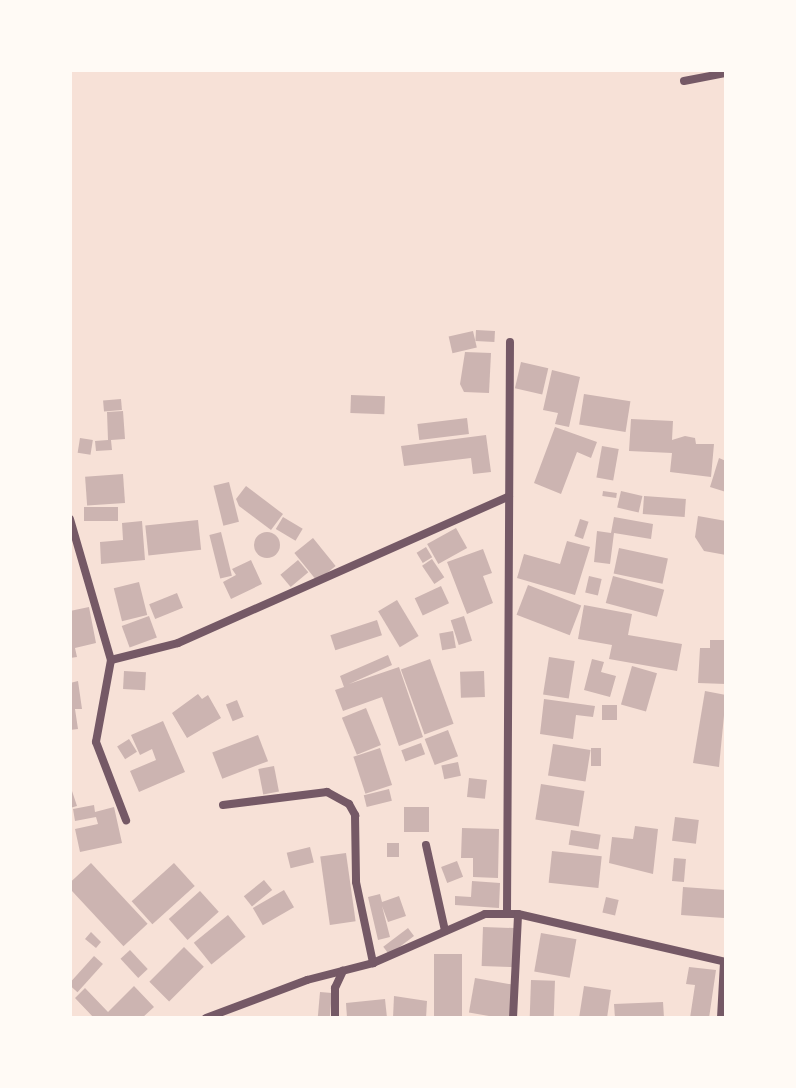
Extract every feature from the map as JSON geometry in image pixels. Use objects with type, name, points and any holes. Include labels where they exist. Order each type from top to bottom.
[{"type":"street","points":[[684,81],[726,73]]},
{"type":"street","points":[[507,913],[510,342]]},
{"type":"street","points":[[111,660],[178,643],[509,496]]},
{"type":"street","points":[[70,519],[111,660],[96,742],[126,820]]},
{"type":"street","points":[[223,805],[327,792],[349,804],[355,815],[356,882],[373,963]]},
{"type":"street","points":[[426,845],[445,931]]},
{"type":"street","points":[[206,1018],[373,963],[485,914],[507,913],[725,962],[721,1018]]},
{"type":"street","points":[[513,1018],[518,914]]},
{"type":"street","points":[[335,1018],[335,988],[343,971]]},
{"type":"building","points":[[476,330],[495,331],[494,342],[475,341]]},
{"type":"building","points":[[473,331],[477,348],[452,353],[449,337]]},
{"type":"building","points":[[465,352],[491,353],[489,393],[464,392],[460,384]]},
{"type":"building","points":[[521,362],[548,368],[542,395],[515,388]]},
{"type":"building","points":[[552,370],[580,377],[569,427],[555,424],[558,413],[543,410]]},
{"type":"building","points":[[584,394],[630,401],[626,432],[579,425]]},
{"type":"building","points":[[351,395],[385,396],[384,414],[350,413]]},
{"type":"building","points":[[121,399],[122,410],[104,412],[103,401]]},
{"type":"building","points":[[123,411],[125,439],[111,440],[112,450],[96,451],[95,441],[108,440],[107,412]]},
{"type":"building","points":[[467,418],[469,434],[419,440],[417,424]]},
{"type":"building","points":[[631,419],[673,421],[672,440],[685,436],[695,438],[696,444],[714,444],[711,477],[670,472],[672,453],[629,451]]},
{"type":"building","points":[[555,427],[597,442],[591,458],[577,452],[561,494],[534,483]]},
{"type":"building","points":[[486,435],[491,472],[473,474],[471,458],[404,466],[401,446]]},
{"type":"building","points":[[80,438],[93,440],[90,455],[78,453]]},
{"type":"building","points":[[602,446],[619,449],[613,480],[596,478]]},
{"type":"building","points":[[719,458],[726,461],[726,492],[710,487]]},
{"type":"building","points":[[123,474],[125,503],[87,506],[85,477]]},
{"type":"building","points":[[229,482],[239,522],[223,526],[213,486]]},
{"type":"building","points":[[246,486],[283,514],[271,530],[239,506],[236,499]]},
{"type":"building","points":[[603,491],[617,493],[616,498],[602,496]]},
{"type":"building","points":[[621,491],[642,496],[639,513],[617,508]]},
{"type":"building","points":[[644,496],[686,499],[685,517],[643,514]]},
{"type":"building","points":[[84,507],[118,507],[118,521],[84,521]]},
{"type":"building","points":[[698,516],[726,521],[726,555],[704,551],[695,537]]},
{"type":"building","points":[[283,517],[303,529],[296,541],[276,529]]},
{"type":"building","points":[[614,517],[653,524],[651,539],[614,533],[610,564],[594,562],[597,531],[611,533]]},
{"type":"building","points":[[580,519],[589,522],[583,539],[574,536]]},
{"type":"building","points":[[198,520],[201,550],[148,555],[145,526]]},
{"type":"building","points":[[142,521],[145,560],[101,564],[100,542],[123,540],[122,523]]},
{"type":"building","points":[[456,528],[467,548],[438,564],[427,544]]},
{"type":"building","points":[[221,532],[232,576],[220,579],[209,535]]},
{"type":"building","points":[[267,532],[276,536],[280,545],[276,554],[267,558],[258,554],[254,545],[258,536]]},
{"type":"building","points":[[313,538],[336,566],[317,581],[294,553]]},
{"type":"building","points":[[567,541],[590,547],[575,595],[517,578],[524,554],[560,564]]},
{"type":"building","points":[[426,547],[432,557],[423,563],[417,553]]},
{"type":"building","points":[[619,548],[668,558],[663,584],[614,573]]},
{"type":"building","points":[[483,549],[492,573],[483,576],[493,603],[467,614],[447,562]]},
{"type":"building","points":[[432,559],[444,577],[434,584],[422,566]]},
{"type":"building","points":[[251,560],[262,584],[231,599],[223,582],[236,575],[232,569]]},
{"type":"building","points":[[298,560],[308,572],[291,587],[280,575]]},
{"type":"building","points":[[589,576],[602,579],[598,595],[585,593]]},
{"type":"building","points":[[613,576],[664,590],[657,617],[606,603]]},
{"type":"building","points":[[139,582],[147,615],[122,621],[114,588]]},
{"type":"building","points":[[528,585],[581,605],[570,635],[517,615]]},
{"type":"building","points":[[441,586],[449,603],[423,615],[415,598]]},
{"type":"building","points":[[177,593],[183,608],[155,619],[149,604]]},
{"type":"building","points":[[397,600],[419,636],[400,647],[378,611]]},
{"type":"building","points":[[584,605],[632,614],[628,635],[682,644],[677,671],[609,659],[612,645],[578,639]]},
{"type":"building","points":[[89,607],[96,643],[75,648],[77,657],[70,658],[70,611]]},
{"type":"building","points":[[149,616],[157,638],[130,648],[122,626]]},
{"type":"building","points":[[464,616],[472,641],[459,645],[451,620]]},
{"type":"building","points":[[377,620],[382,635],[335,650],[330,635]]},
{"type":"building","points":[[453,631],[456,648],[442,650],[439,633]]},
{"type":"building","points":[[710,640],[726,640],[726,684],[698,683],[700,648],[710,648]]},
{"type":"building","points":[[388,655],[392,665],[349,684],[399,667],[423,737],[399,746],[382,697],[343,711],[335,690],[344,687],[340,676]]},
{"type":"building","points":[[549,657],[575,661],[569,699],[543,695]]},
{"type":"building","points":[[430,659],[454,724],[424,734],[401,670]]},
{"type":"building","points":[[592,659],[604,662],[601,672],[616,676],[610,697],[584,690]]},
{"type":"building","points":[[632,666],[657,673],[646,712],[621,704]]},
{"type":"building","points":[[124,671],[146,672],[145,690],[123,689]]},
{"type":"building","points":[[484,671],[485,697],[461,698],[460,672]]},
{"type":"building","points":[[78,681],[82,709],[75,709],[78,729],[70,730],[70,683]]},
{"type":"building","points":[[705,691],[726,695],[719,767],[693,763]]},
{"type":"building","points":[[198,694],[202,699],[208,695],[221,718],[187,738],[172,713]]},
{"type":"building","points":[[544,699],[595,706],[593,717],[576,715],[573,739],[540,734]]},
{"type":"building","points":[[237,700],[244,717],[233,721],[226,704]]},
{"type":"building","points":[[602,705],[617,705],[617,720],[602,720]]},
{"type":"building","points":[[366,708],[381,745],[357,755],[342,718]]},
{"type":"building","points":[[163,721],[185,772],[139,792],[130,771],[156,760],[152,749],[140,755],[131,735]]},
{"type":"building","points":[[448,730],[458,756],[435,765],[425,739]]},
{"type":"building","points":[[258,735],[268,761],[222,779],[212,753]]},
{"type":"building","points":[[129,739],[137,752],[125,759],[117,746]]},
{"type":"building","points":[[421,743],[425,754],[405,761],[401,750]]},
{"type":"building","points":[[553,744],[591,750],[586,782],[548,776]]},
{"type":"building","points":[[380,748],[392,785],[365,794],[353,757]]},
{"type":"building","points":[[591,748],[601,748],[601,766],[591,766]]},
{"type":"building","points":[[458,762],[461,776],[444,779],[441,766]]},
{"type":"building","points":[[274,766],[279,792],[263,795],[258,769]]},
{"type":"building","points":[[469,778],[487,780],[485,799],[467,797]]},
{"type":"building","points":[[541,784],[584,791],[579,826],[535,820]]},
{"type":"building","points":[[70,785],[77,806],[70,808]]},
{"type":"building","points":[[389,789],[392,801],[367,807],[364,795]]},
{"type":"building","points":[[94,805],[95,812],[114,807],[122,843],[80,852],[75,829],[98,824],[96,817],[75,821],[73,809]]},
{"type":"building","points":[[404,807],[429,807],[429,832],[404,832]]},
{"type":"building","points":[[675,817],[699,820],[696,844],[672,841]]},
{"type":"building","points":[[635,826],[658,829],[653,874],[609,863],[612,837],[633,839]]},
{"type":"building","points":[[462,828],[499,829],[498,878],[473,877],[473,858],[461,858]]},
{"type":"building","points":[[571,830],[601,835],[598,850],[569,845]]},
{"type":"building","points":[[387,843],[399,843],[399,857],[387,857]]},
{"type":"building","points":[[310,847],[314,863],[291,868],[287,853]]},
{"type":"building","points":[[552,851],[602,856],[598,888],[549,883]]},
{"type":"building","points":[[346,853],[356,921],[330,925],[320,857]]},
{"type":"building","points":[[674,858],[686,859],[684,882],[672,881]]},
{"type":"building","points":[[457,861],[463,877],[447,883],[441,867]]},
{"type":"building","points":[[91,863],[148,924],[123,946],[70,889],[70,883]]},
{"type":"building","points":[[174,863],[195,886],[152,924],[132,901]]},
{"type":"building","points":[[264,880],[272,890],[252,906],[244,896]]},
{"type":"building","points":[[472,881],[500,883],[499,908],[455,905],[455,896],[471,897]]},
{"type":"building","points":[[683,887],[726,890],[724,918],[681,915]]},
{"type":"building","points":[[284,890],[294,907],[263,925],[253,908]]},
{"type":"building","points":[[200,891],[219,912],[188,940],[169,919]]},
{"type":"building","points":[[380,894],[382,902],[399,896],[406,916],[388,922],[382,906],[390,937],[378,940],[368,897]]},
{"type":"building","points":[[606,897],[619,900],[615,916],[602,913]]},
{"type":"building","points":[[228,915],[246,937],[211,964],[194,943]]},
{"type":"building","points":[[483,927],[514,928],[513,967],[482,966]]},
{"type":"building","points":[[408,928],[414,936],[389,955],[383,947]]},
{"type":"building","points":[[91,932],[101,942],[96,948],[85,939]]},
{"type":"building","points":[[541,933],[576,939],[570,978],[534,971]]},
{"type":"building","points":[[184,947],[204,967],[169,1001],[149,982]]},
{"type":"building","points":[[130,950],[148,969],[138,978],[120,959]]},
{"type":"building","points":[[434,954],[462,954],[462,1018],[434,1018]]},
{"type":"building","points":[[94,956],[103,964],[77,992],[70,983]]},
{"type":"building","points":[[689,967],[716,970],[709,1018],[690,1018],[695,985],[686,984]]},
{"type":"building","points":[[475,978],[515,985],[510,1018],[469,1012]]},
{"type":"building","points":[[531,980],[555,981],[554,1018],[530,1018]]},
{"type":"building","points":[[134,986],[154,1007],[142,1018],[94,1018],[75,998],[85,988],[108,1012]]},
{"type":"building","points":[[584,986],[611,990],[607,1018],[579,1018]]},
{"type":"building","points":[[320,992],[332,993],[330,1018],[318,1018]]},
{"type":"building","points":[[394,996],[427,1001],[426,1018],[393,1018]]},
{"type":"building","points":[[385,999],[387,1018],[347,1018],[346,1003]]},
{"type":"building","points":[[663,1002],[664,1018],[615,1018],[614,1004]]}]
